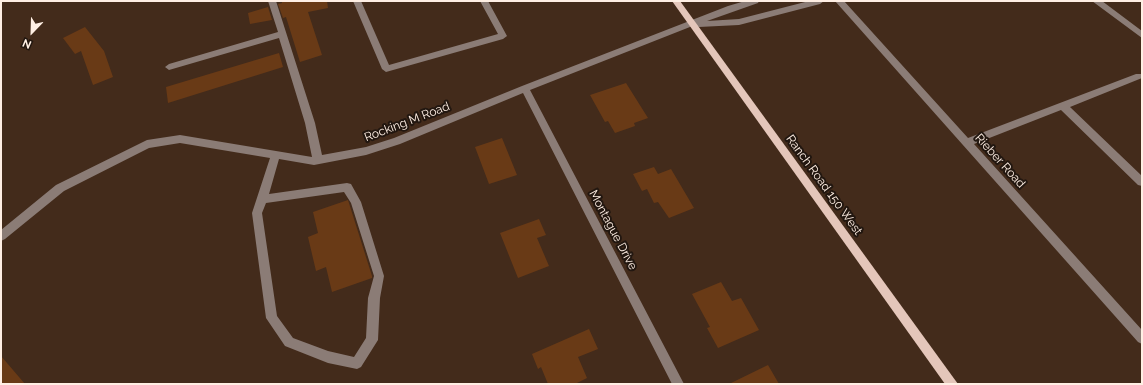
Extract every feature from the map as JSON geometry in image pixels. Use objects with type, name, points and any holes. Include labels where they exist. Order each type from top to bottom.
[{"type":"main road","name":"Ranch Road 150 West","points":[[676,1],[691,24],[952,384]]},
{"type":"street","points":[[272,1],[310,123],[318,160]]},
{"type":"street","points":[[357,1],[386,69],[503,36],[484,1]]},
{"type":"street","name":"Rocking M Road","points":[[1,236],[60,188],[147,144],[180,139],[314,161],[366,151],[397,141],[525,88],[732,8],[755,1]]},
{"type":"street","points":[[691,24],[739,22],[820,1]]},
{"type":"street","name":"Rieber Road","points":[[839,1],[1142,338]]},
{"type":"street","points":[[1096,1],[1142,35]]},
{"type":"street","points":[[169,67],[283,34]]},
{"type":"street","points":[[967,143],[1138,76]]},
{"type":"street","name":"Montague Drive","points":[[525,88],[678,384]]},
{"type":"street","points":[[1063,106],[1142,182]]},
{"type":"street","points":[[262,199],[346,187],[356,202],[379,276],[374,298],[372,340],[357,363],[328,357],[289,342],[272,318],[257,213],[276,154]]},
{"type":"building","points":[[282,1],[327,1],[328,8],[308,12],[322,55],[300,62],[286,17],[283,18],[278,4],[282,3]]},
{"type":"building","points":[[268,7],[272,20],[250,24],[248,13]]},
{"type":"building","points":[[85,27],[104,51],[113,77],[93,85],[81,51],[75,54],[63,38]]},
{"type":"building","points":[[279,53],[283,67],[168,103],[166,87]]},
{"type":"building","points":[[626,83],[648,118],[634,123],[635,126],[615,133],[608,121],[605,122],[590,95]]},
{"type":"building","points":[[502,138],[517,175],[489,184],[475,147]]},
{"type":"building","points":[[654,167],[658,174],[671,169],[694,208],[669,218],[658,202],[654,203],[647,189],[642,191],[633,174]]},
{"type":"building","points":[[348,200],[372,278],[332,292],[326,267],[316,271],[308,237],[318,233],[313,212]]},
{"type":"building","points":[[539,219],[546,235],[537,238],[549,266],[518,278],[500,233]]},
{"type":"building","points":[[721,282],[732,301],[741,298],[759,330],[718,348],[707,328],[710,327],[692,294]]},
{"type":"building","points":[[589,329],[598,349],[578,357],[587,378],[575,384],[548,384],[541,367],[538,369],[532,354]]},
{"type":"building","points":[[1,356],[25,384],[1,384]]},
{"type":"building","points":[[768,365],[779,384],[729,384]]}]
